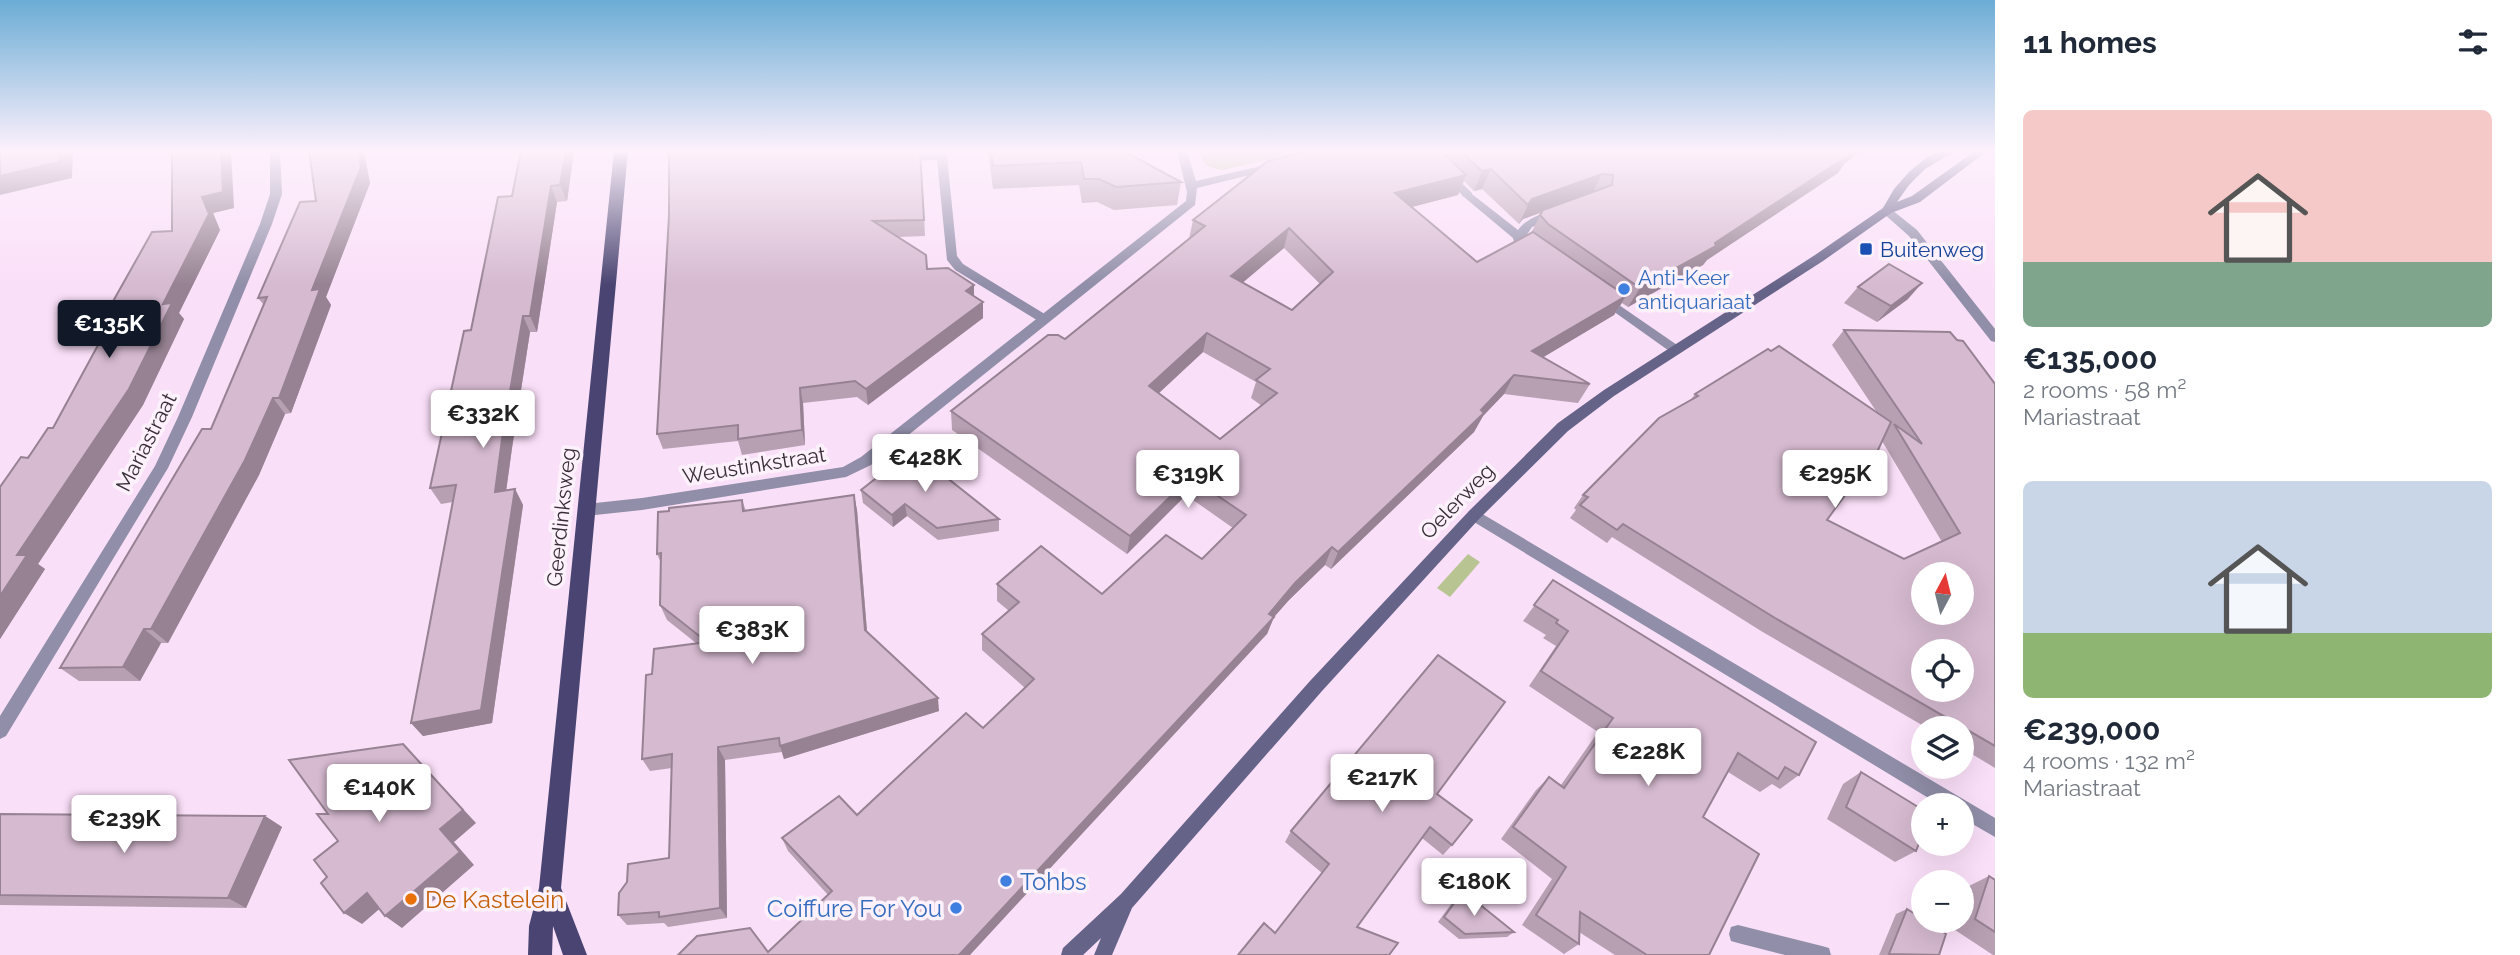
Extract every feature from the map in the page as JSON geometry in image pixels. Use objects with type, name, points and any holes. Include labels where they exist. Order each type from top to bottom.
[{"type":"main road","name":"Geerdinksweg","points":[[540,955],[541,926],[550,888],[617,196]]},
{"type":"main road","name":"Oelerweg","points":[[1887,210],[1893,196]]},
{"type":"main road","name":"Oelerweg","points":[[1070,955],[1127,900],[1316,686],[1474,515],[1563,427],[1887,210],[1921,196]]},
{"type":"main road","name":"Geerdinksweg","points":[[550,888],[575,955]]},
{"type":"main road","name":"Oelerweg","points":[[1103,955],[1127,900]]},
{"type":"street","name":"Mariastraat","points":[[0,731],[161,468],[266,224],[275,196]]},
{"type":"street","points":[[946,196],[951,257],[959,267],[1044,319]]},
{"type":"street","name":"Weustinkstraat","points":[[586,510],[642,504],[846,472],[866,461],[1191,202],[1191,196]]},
{"type":"street","points":[[1469,196],[1518,239],[1541,255]]},
{"type":"street","points":[[1887,210],[1913,233],[1995,338]]},
{"type":"street","points":[[1518,239],[1528,224],[1563,212]]},
{"type":"street","points":[[1587,286],[1676,350]]},
{"type":"street","points":[[1474,515],[1936,793]]},
{"type":"street","points":[[1974,815],[1995,828]]},
{"type":"street","points":[[1738,934],[1822,955]]},
{"type":"green space","points":[[1468,554],[1480,562],[1450,597],[1437,588]]},
{"type":"building","points":[[172,196],[208,196],[202,197],[209,214],[163,304],[172,303],[129,389],[17,555],[27,555],[0,596],[0,487],[21,457],[28,458],[48,428],[53,428],[116,312],[107,312],[152,232],[172,231]]},
{"type":"building","points":[[315,196],[350,196],[312,290],[320,289],[279,398],[273,398],[245,460],[151,629],[144,629],[123,667],[60,668],[202,429],[211,429],[267,297],[258,298],[300,202],[316,201]]},
{"type":"building","points":[[549,196],[530,316],[523,316],[495,492],[515,489],[481,710],[411,723],[456,485],[430,488],[464,331],[471,330],[498,197]]},
{"type":"building","points":[[669,196],[923,196],[924,220],[873,221],[926,255],[927,269],[948,268],[974,285],[966,291],[983,302],[866,389],[855,381],[800,388],[802,430],[738,439],[738,425],[657,434]]},
{"type":"building","points":[[1224,196],[1398,196],[1477,262],[1533,232],[1626,296],[1532,351],[1590,384],[1514,375],[1481,410],[1484,413],[1338,552],[1332,547],[1295,583],[1269,614],[1274,617],[959,955],[678,955],[697,936],[750,928],[768,952],[832,891],[782,838],[839,796],[857,815],[966,713],[983,728],[1034,679],[982,634],[1019,602],[997,584],[1041,546],[1102,594],[1166,535],[1202,559],[1246,515],[1190,477],[1130,536],[951,411],[1048,335],[1058,335],[1065,339],[1205,226],[1193,220]],"holes":[[[1289,228],[1333,272],[1292,310],[1231,276]],[[1207,333],[1270,369],[1256,380],[1277,393],[1220,439],[1149,386]]]},
{"type":"building","points":[[1518,196],[1542,196],[1532,199],[1528,205]]},
{"type":"building","points":[[1583,196],[1787,196],[1715,243],[1716,246],[1640,288],[1548,224],[1540,215],[1543,210]]},
{"type":"building","points":[[1889,264],[1922,283],[1891,306],[1858,287]]},
{"type":"building","points":[[1844,330],[1950,332],[1957,340],[1963,341],[1995,384],[1995,746],[1974,734],[1974,716],[1943,716],[1919,702],[1974,702],[1974,639],[1911,639],[1911,697],[1775,618],[1623,524],[1617,530],[1580,505],[1588,497],[1583,495],[1659,418],[1698,396],[1695,394],[1768,349],[1771,351],[1779,346],[1891,422],[1871,465],[1868,463],[1827,520],[1904,559],[1960,533],[1894,424],[1922,444]]},
{"type":"building","points":[[912,450],[999,519],[937,528],[905,504],[892,515],[861,490]]},
{"type":"building","points":[[854,495],[865,630],[938,698],[780,746],[779,738],[718,747],[720,908],[659,917],[659,912],[618,915],[619,893],[627,882],[628,864],[669,858],[672,754],[642,759],[646,675],[652,674],[654,649],[707,642],[660,605],[661,553],[657,554],[658,512],[669,511],[669,508],[742,500],[743,511]]},
{"type":"building","points":[[1553,580],[1816,742],[1799,775],[1785,767],[1778,779],[1738,753],[1703,817],[1759,854],[1709,955],[1647,955],[1580,912],[1579,944],[1536,915],[1566,867],[1513,827],[1549,777],[1564,788],[1613,718],[1541,671],[1568,631],[1556,623],[1558,620],[1534,605]]},
{"type":"building","points":[[1438,655],[1505,702],[1437,794],[1472,820],[1452,845],[1430,827],[1357,927],[1398,943],[1389,955],[1238,955],[1264,923],[1275,933],[1329,864],[1291,831]]},
{"type":"building","points":[[403,744],[463,810],[440,829],[460,852],[385,916],[367,893],[344,913],[321,883],[327,877],[314,860],[338,841],[317,814],[328,814],[289,760]]},
{"type":"building","points":[[1861,772],[1911,803],[1911,848],[1846,807]]},
{"type":"building","points":[[0,814],[265,816],[228,898],[0,895]]},
{"type":"building","points":[[1989,876],[1995,880],[1995,932],[1975,919]]},
{"type":"building","points":[[1463,891],[1514,932],[1465,934],[1444,917]]},
{"type":"building","points":[[1907,909],[1911,912],[1911,933],[1946,934],[1939,955],[1889,954]]},
{"type":"place","name":"Buitenweg","points":[[1866,249]]},
{"type":"place","name":"Anti-Keer antiquariaat","points":[[1624,289]]},
{"type":"place","name":"Tohbs","points":[[1006,881]]},
{"type":"place","name":"De Kastelein","points":[[411,899]]},
{"type":"place","name":"Coiffure For You","points":[[956,908]]}]
